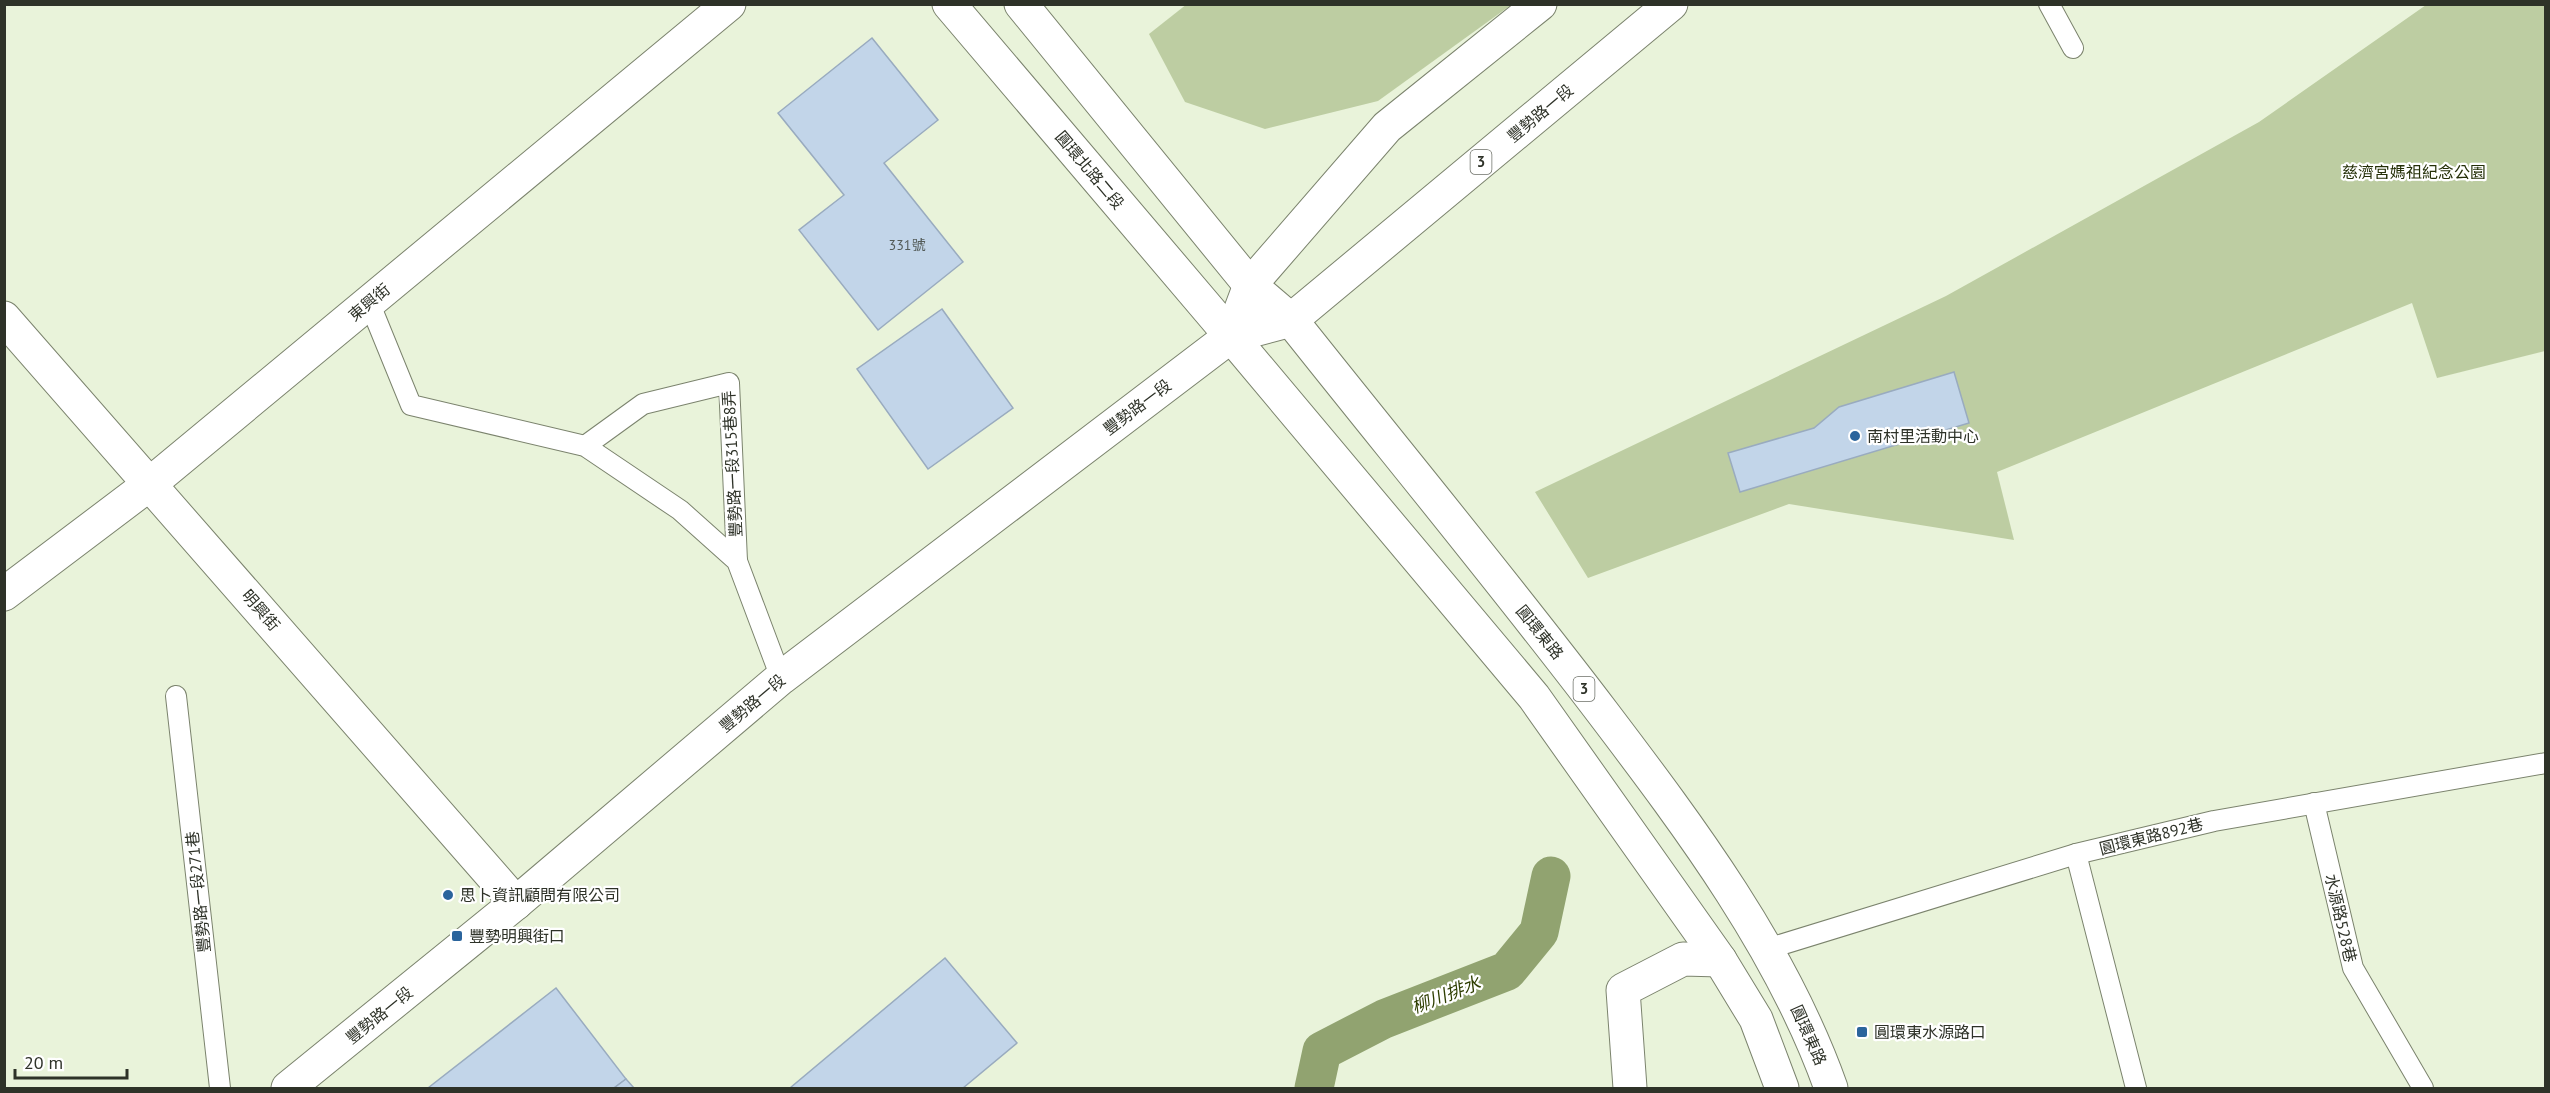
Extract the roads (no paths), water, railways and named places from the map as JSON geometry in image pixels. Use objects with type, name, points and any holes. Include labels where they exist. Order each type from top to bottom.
[{"type":"street","name":"東興街","points":[[4,594],[150,483],[729,4]]},
{"type":"street","name":"圓環北路二段","points":[[949,4],[1231,336]]},
{"type":"street","points":[[1021,4],[1250,285],[1290,320]]},
{"type":"street","points":[[1540,4],[1387,127],[1250,285],[1231,336],[1534,697],[1720,960],[1756,1019],[1782,1089]]},
{"type":"street","name":"豐勢路一段","points":[[288,1089],[516,903],[781,678],[1231,336],[1290,320],[1671,4]]},
{"type":"street","name":"明興街","points":[[4,318],[516,903]]},
{"type":"street","name":"圓環東路","points":[[1290,320],[1553,648],[1666,797],[1767,950],[1815,1043],[1831,1089]]},
{"type":"street","points":[[1630,1089],[1623,990],[1683,959],[1720,960]]},
{"type":"lane","points":[[2049,4],[2073,48]]},
{"type":"lane","name":"豐勢路一段315巷8弄","points":[[369,302],[411,405],[585,446],[680,510],[737,561]]},
{"type":"lane","name":"豐勢路一段315巷8弄","points":[[585,446],[643,404],[729,383],[737,561],[781,678]]},
{"type":"lane","name":"豐勢路一段271巷","points":[[176,696],[220,1089]]},
{"type":"lane","name":"圓環東路892巷","points":[[1767,950],[2076,854],[2214,821],[2546,763]]},
{"type":"lane","name":"水源路528巷","points":[[2314,803],[2353,968],[2423,1089]]},
{"type":"lane","points":[[2076,854],[2136,1089]]},
{"type":"waterway","name":"柳川排水","points":[[1314,1088],[1322,1051],[1384,1019],[1507,971],[1539,932],[1551,876]]},
{"type":"place","name":"南村里活動中心","points":[[1855,436]]},
{"type":"place","name":"思卜資訊顧問有限公司","points":[[448,895]]},
{"type":"place","name":"豐勢明興街口","points":[[457,936]]},
{"type":"place","name":"圓環東水源路口","points":[[1862,1032]]},
{"type":"park label","name":"慈濟宮媽祖紀念公園","points":[[2414,172]]}]
